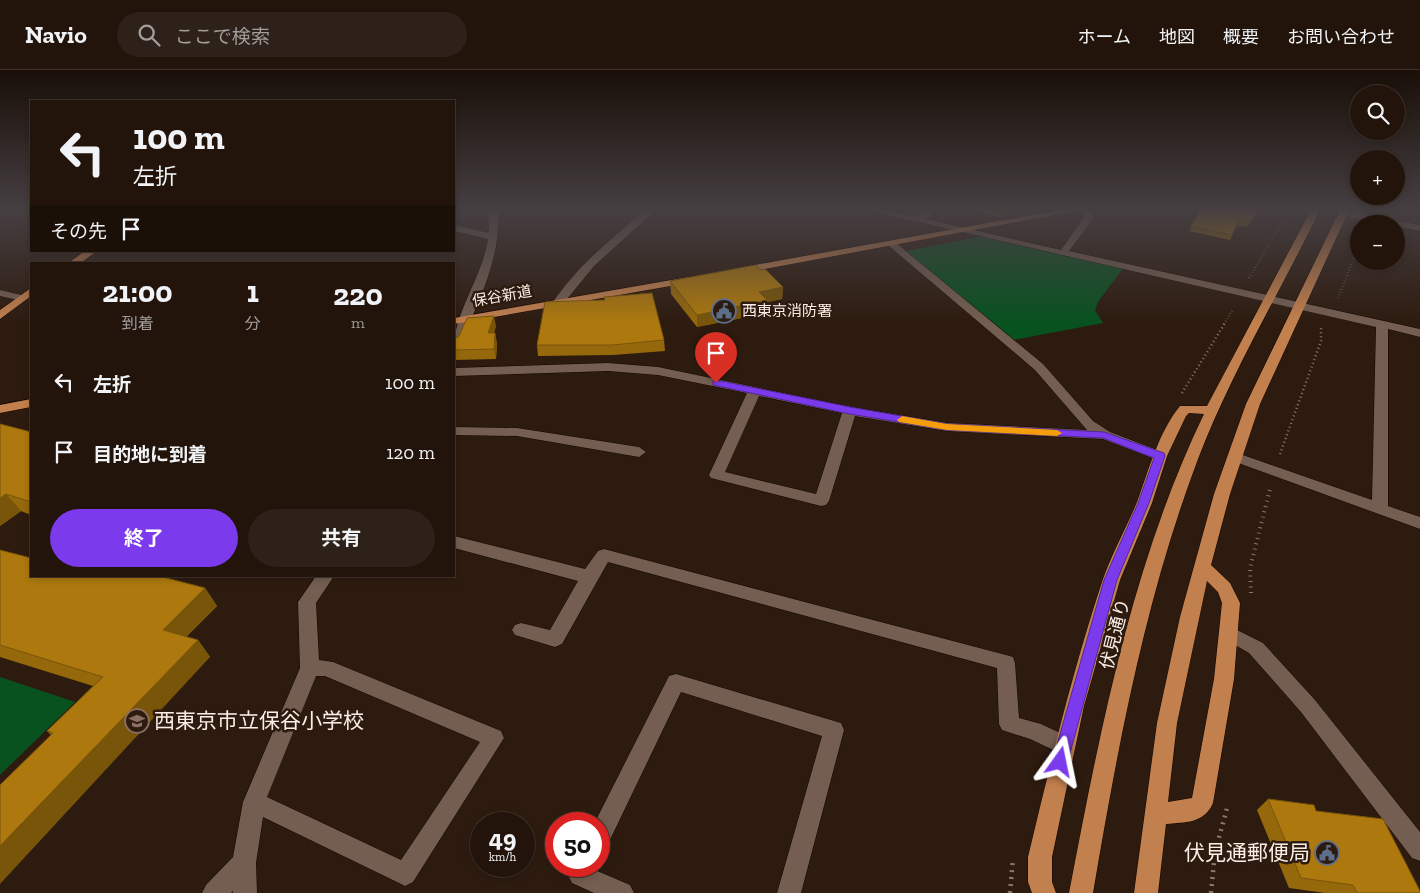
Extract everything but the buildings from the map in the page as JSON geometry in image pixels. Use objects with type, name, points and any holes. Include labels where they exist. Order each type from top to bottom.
[{"type":"main road","points":[[726,273],[878,246]]},
{"type":"main road","name":"伏見通り","points":[[1081,893],[1103,770],[1141,609],[1166,526],[1192,457],[1213,410],[1238,358],[1270,300],[1295,246]]},
{"type":"main road","points":[[1146,893],[1154,814],[1167,723],[1202,567],[1253,404],[1327,246]]},
{"type":"main road","points":[[75,262],[90,252]]},
{"type":"main road","name":"保谷新道","points":[[459,320],[696,278]]},
{"type":"main road","points":[[0,316],[26,294]]},
{"type":"main road","points":[[0,409],[30,403]]},
{"type":"main road","points":[[1044,893],[1040,882],[1040,857],[1064,745],[1111,580],[1144,503],[1160,456],[1185,409],[1213,410]]},
{"type":"main road","points":[[1154,814],[1195,810],[1202,803],[1224,679],[1229,633],[1230,596],[1223,586],[1202,567]]},
{"type":"street","points":[[455,341],[459,320],[490,262],[491,246]]},
{"type":"street","points":[[559,302],[569,285],[609,246]]},
{"type":"street","points":[[895,246],[1039,367],[1088,424],[1104,435],[1160,456]]},
{"type":"street","points":[[1039,246],[1323,313],[1420,333]]},
{"type":"street","points":[[1064,252],[1068,246]]},
{"type":"street","points":[[0,293],[26,294]]},
{"type":"street","points":[[1380,507],[1382,326]]},
{"type":"street","points":[[455,372],[608,367],[658,371],[850,410],[947,427],[1104,435]]},
{"type":"street","points":[[755,390],[716,475],[820,501],[850,410]]},
{"type":"street","points":[[455,431],[517,432],[638,452]]},
{"type":"street","points":[[1235,457],[1380,507],[1420,523]]},
{"type":"street","points":[[455,542],[589,577]]},
{"type":"street","points":[[521,630],[555,639],[589,577],[604,555],[1006,663],[1009,724],[1034,731],[1064,745]]},
{"type":"street","points":[[245,893],[244,863],[254,802],[310,668],[307,602],[325,577]]},
{"type":"street","points":[[1229,633],[1256,648],[1264,656],[1308,706],[1420,850]]},
{"type":"street","points":[[254,802],[405,874],[494,738],[326,668],[310,668]]},
{"type":"street","points":[[610,816],[676,682],[834,730],[789,893]]},
{"type":"street","points":[[214,893],[244,863]]},
{"type":"street","points":[[585,877],[622,893]]},
{"type":"path","points":[[1252,599],[1250,568],[1275,471],[1293,414],[1321,340],[1323,313],[1337,299],[1350,267]]},
{"type":"path","points":[[1212,893],[1212,862],[1216,843],[1224,825],[1228,801]]},
{"type":"green space","points":[[930,246],[1029,246],[1123,268],[1098,302],[1095,310],[1103,323],[1013,340],[906,251]]},
{"type":"green space","points":[[0,677],[75,702],[0,775]]},
{"type":"slow traffic","points":[[902,420],[947,427],[1057,433]]},
{"type":"place","name":"西東京消防署","points":[[724,311]]},
{"type":"place","name":"西東京市立保谷小学校","points":[[137,721]]},
{"type":"place","name":"伏見通郵便局","points":[[1327,853]]},
{"type":"route","points":[[716,383],[947,427],[1104,435],[1160,456],[1144,503],[1111,580],[1074,706],[1060,762]]}]
